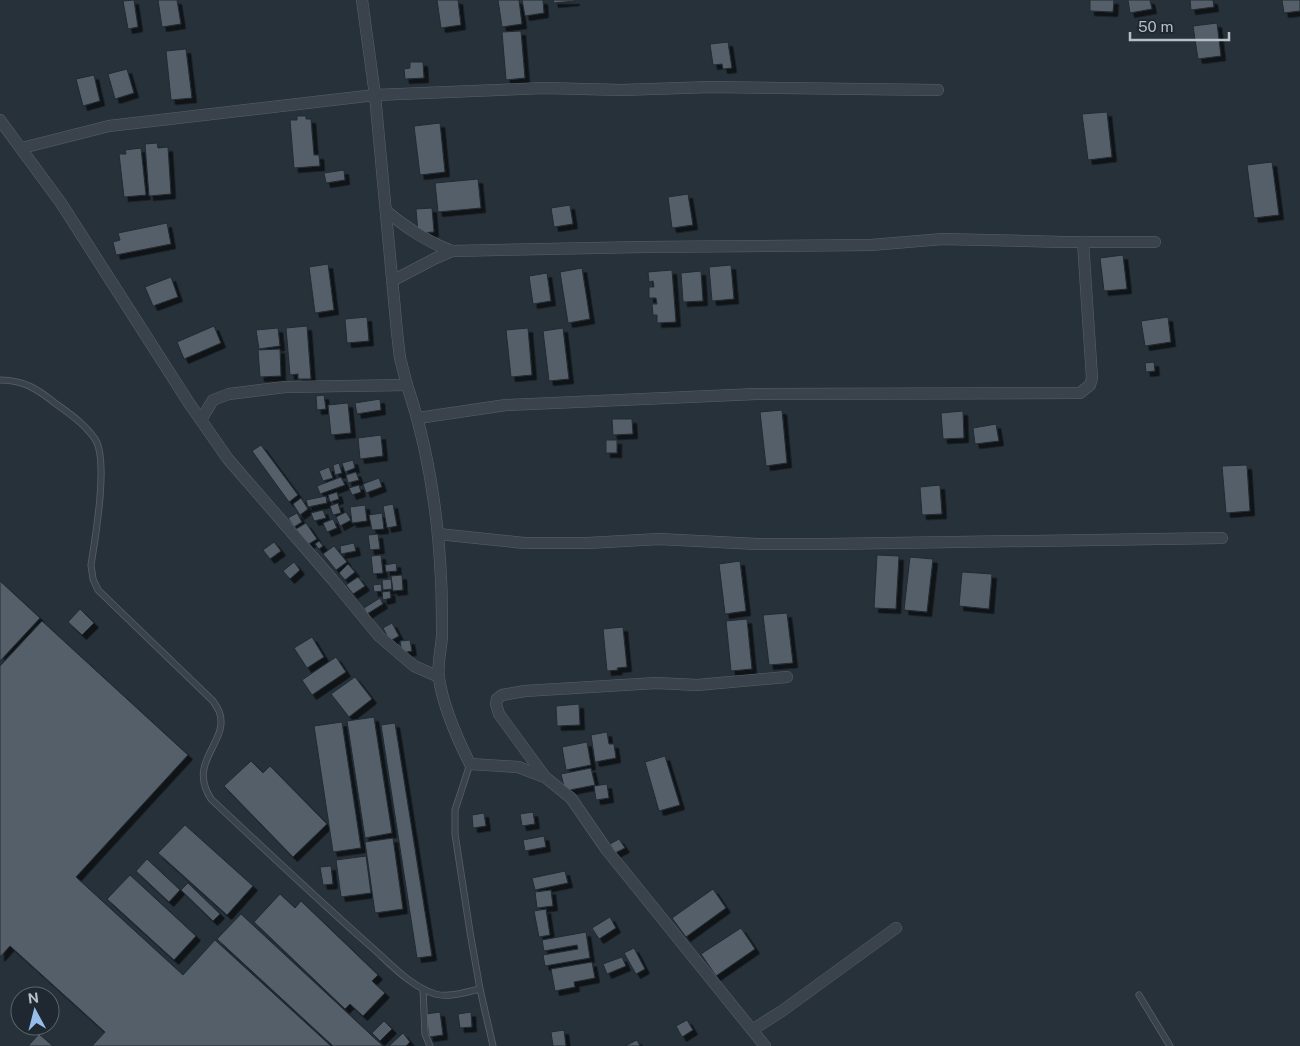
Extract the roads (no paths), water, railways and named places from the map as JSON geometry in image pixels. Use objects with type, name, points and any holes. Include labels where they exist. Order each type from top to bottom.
[{"type":"street","points":[[362,0],[375,95],[400,358],[418,418],[428,465],[438,534],[442,636],[439,677],[447,709],[470,764],[518,768],[545,777]]},
{"type":"street","points":[[22,148],[109,126],[375,95],[544,88],[622,90],[711,87],[938,90]]},
{"type":"street","points":[[0,120],[61,203],[228,459],[379,636],[414,666],[439,677]]},
{"type":"street","points":[[386,211],[410,230],[433,244],[452,251],[871,245],[943,240],[1155,242]]},
{"type":"street","points":[[418,418],[506,405],[756,394],[1080,393],[1090,385],[1092,378],[1083,242]]},
{"type":"street","points":[[392,281],[452,251]]},
{"type":"street","points":[[201,420],[213,400],[229,394],[285,387],[407,385]]},
{"type":"street","points":[[438,534],[524,543],[588,543],[659,539],[757,544],[827,544],[1222,538]]},
{"type":"street","points":[[764,1046],[606,849],[571,798],[545,777],[499,714],[496,704],[497,699],[502,695],[525,691],[656,683],[697,685],[787,677]]},
{"type":"street","points":[[752,1030],[782,1012],[896,928]]},
{"type":"lane","points":[[0,380],[14,380],[36,389],[82,423],[96,440],[101,454],[101,476],[91,565],[93,579],[98,590],[213,700],[219,711],[221,722],[216,740],[204,767],[202,778],[204,788],[211,800],[405,976],[437,995],[451,995],[480,989]]},
{"type":"lane","points":[[470,764],[455,810],[455,834],[480,989],[493,1046]]},
{"type":"lane","points":[[424,989],[425,1034],[430,1046]]},
{"type":"lane","points":[[1138,995],[1170,1046]]}]
